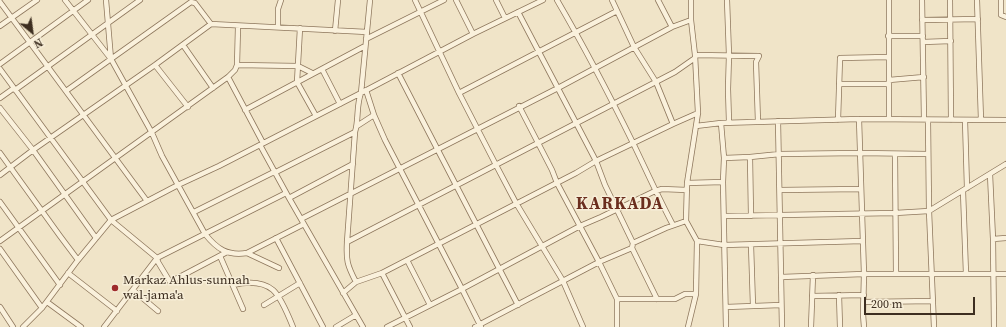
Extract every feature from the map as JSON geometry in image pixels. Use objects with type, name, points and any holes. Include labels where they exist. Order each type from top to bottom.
[{"type":"street","points":[[0,26],[37,0]]},
{"type":"street","points":[[65,0],[111,59],[152,133],[162,156],[194,212],[204,234],[214,245],[227,252],[238,254],[246,253],[276,238],[350,193],[519,106],[558,88],[672,27],[691,20]]},
{"type":"street","points":[[0,64],[88,0]]},
{"type":"street","points":[[106,0],[111,59]]},
{"type":"street","points":[[0,98],[49,66],[140,0]]},
{"type":"street","points":[[278,27],[278,9],[281,0]]},
{"type":"street","points":[[335,31],[338,0]]},
{"type":"street","points":[[356,282],[346,258],[355,132],[357,126],[358,104],[363,92],[365,46],[370,0]]},
{"type":"street","points":[[415,0],[459,93],[516,204],[563,281],[584,327]]},
{"type":"street","points":[[366,39],[444,0]]},
{"type":"street","points":[[456,0],[473,34]]},
{"type":"street","points":[[496,0],[505,18]]},
{"type":"street","points":[[557,0],[576,32],[634,144],[655,191],[673,225]]},
{"type":"street","points":[[612,0],[634,47],[656,82],[673,124]]},
{"type":"street","points":[[658,0],[672,27]]},
{"type":"street","points":[[688,327],[696,294],[697,241],[686,222],[687,183],[698,114],[695,57],[691,20],[691,0]]},
{"type":"street","points":[[727,0],[729,122]]},
{"type":"street","points":[[889,0],[890,15],[888,57],[890,118]]},
{"type":"street","points":[[922,0],[934,327]]},
{"type":"street","points":[[950,0],[952,120]]},
{"type":"street","points":[[977,0],[981,120]]},
{"type":"street","points":[[1001,0],[1001,15],[1006,17]]},
{"type":"street","points":[[23,327],[47,302],[78,260],[111,220],[540,1]]},
{"type":"street","points":[[0,2],[49,66],[147,201]]},
{"type":"street","points":[[66,91],[191,2],[195,2],[211,24]]},
{"type":"street","points":[[459,93],[617,11]]},
{"type":"street","points":[[518,12],[596,161],[605,185],[658,299]]},
{"type":"street","points":[[922,20],[978,19]]},
{"type":"street","points":[[0,175],[33,150],[156,65],[211,24],[238,27],[278,27],[367,32]]},
{"type":"street","points":[[0,241],[228,77],[235,70],[237,65],[238,27]]},
{"type":"street","points":[[300,28],[297,82],[316,116]]},
{"type":"street","points":[[888,36],[923,36]]},
{"type":"street","points":[[923,42],[951,42]]},
{"type":"street","points":[[183,45],[213,88]]},
{"type":"street","points":[[245,110],[365,46]]},
{"type":"street","points":[[347,242],[675,72],[695,57],[729,55],[759,56],[756,62],[758,122]]},
{"type":"street","points":[[838,120],[840,58],[888,57]]},
{"type":"street","points":[[156,65],[188,107]]},
{"type":"street","points":[[237,65],[298,66],[312,73]]},
{"type":"street","points":[[0,69],[111,220],[157,258],[170,282],[227,252]]},
{"type":"street","points":[[322,69],[340,104]]},
{"type":"street","points":[[398,73],[518,305]]},
{"type":"street","points":[[228,77],[274,172],[363,327]]},
{"type":"street","points":[[839,84],[889,82],[924,77]]},
{"type":"street","points":[[363,92],[462,289],[478,326],[599,262],[673,225],[686,222]]},
{"type":"street","points":[[519,106],[552,170],[556,183],[599,262],[617,299],[617,327]]},
{"type":"street","points":[[0,108],[33,150],[96,238]]},
{"type":"street","points":[[343,293],[356,282],[382,273],[596,161],[673,124],[698,114]]},
{"type":"street","points":[[357,126],[374,115]]},
{"type":"street","points":[[696,126],[729,122],[890,118],[926,120],[1006,120]]},
{"type":"street","points":[[859,119],[864,274],[864,327]]},
{"type":"street","points":[[965,120],[966,274]]},
{"type":"street","points":[[778,121],[780,154],[782,327]]},
{"type":"street","points":[[721,123],[724,158],[723,182],[726,327]]},
{"type":"street","points":[[194,212],[355,132]]},
{"type":"street","points":[[0,153],[78,260]]},
{"type":"street","points":[[724,158],[750,158],[780,154],[928,154]]},
{"type":"street","points":[[894,154],[896,274]]},
{"type":"street","points":[[750,158],[751,216]]},
{"type":"street","points":[[104,327],[157,258],[204,234],[353,164]]},
{"type":"street","points":[[724,216],[862,214],[929,211],[1006,164]]},
{"type":"street","points":[[990,174],[993,238],[994,327]]},
{"type":"street","points":[[687,183],[723,182]]},
{"type":"street","points":[[387,327],[580,226],[655,191],[662,189],[687,190]]},
{"type":"street","points":[[780,190],[861,189]]},
{"type":"street","points":[[0,202],[60,285]]},
{"type":"street","points":[[276,238],[323,327]]},
{"type":"street","points":[[993,238],[1006,238]]},
{"type":"street","points":[[697,241],[724,245],[751,245],[862,241]]},
{"type":"street","points":[[751,245],[753,306]]},
{"type":"street","points":[[0,249],[42,308]]},
{"type":"street","points":[[246,253],[279,268]]},
{"type":"street","points":[[220,256],[243,309]]},
{"type":"street","points":[[407,260],[430,305]]},
{"type":"street","points":[[68,273],[117,310]]},
{"type":"street","points":[[382,273],[410,327]]},
{"type":"street","points":[[781,277],[864,274],[1006,274]]},
{"type":"street","points":[[811,327],[812,275]]},
{"type":"street","points":[[233,285],[258,283],[273,290],[293,327]]},
{"type":"street","points":[[264,305],[300,283]]},
{"type":"street","points":[[133,290],[158,311]]},
{"type":"street","points":[[617,299],[675,299],[685,294],[696,294]]},
{"type":"street","points":[[812,296],[864,294]]},
{"type":"street","points":[[839,296],[840,327]]},
{"type":"street","points":[[47,302],[81,327]]},
{"type":"street","points":[[864,302],[933,302]]},
{"type":"street","points":[[726,307],[781,305]]},
{"type":"street","points":[[0,307],[13,327]]},
{"type":"street","points":[[336,327],[356,315]]},
{"type":"place","name":"Markaz Ahlus-sunnah wal-jama'a","points":[[115,288]]},
{"type":"district","name":"KARKADA","points":[[620,205]]}]
